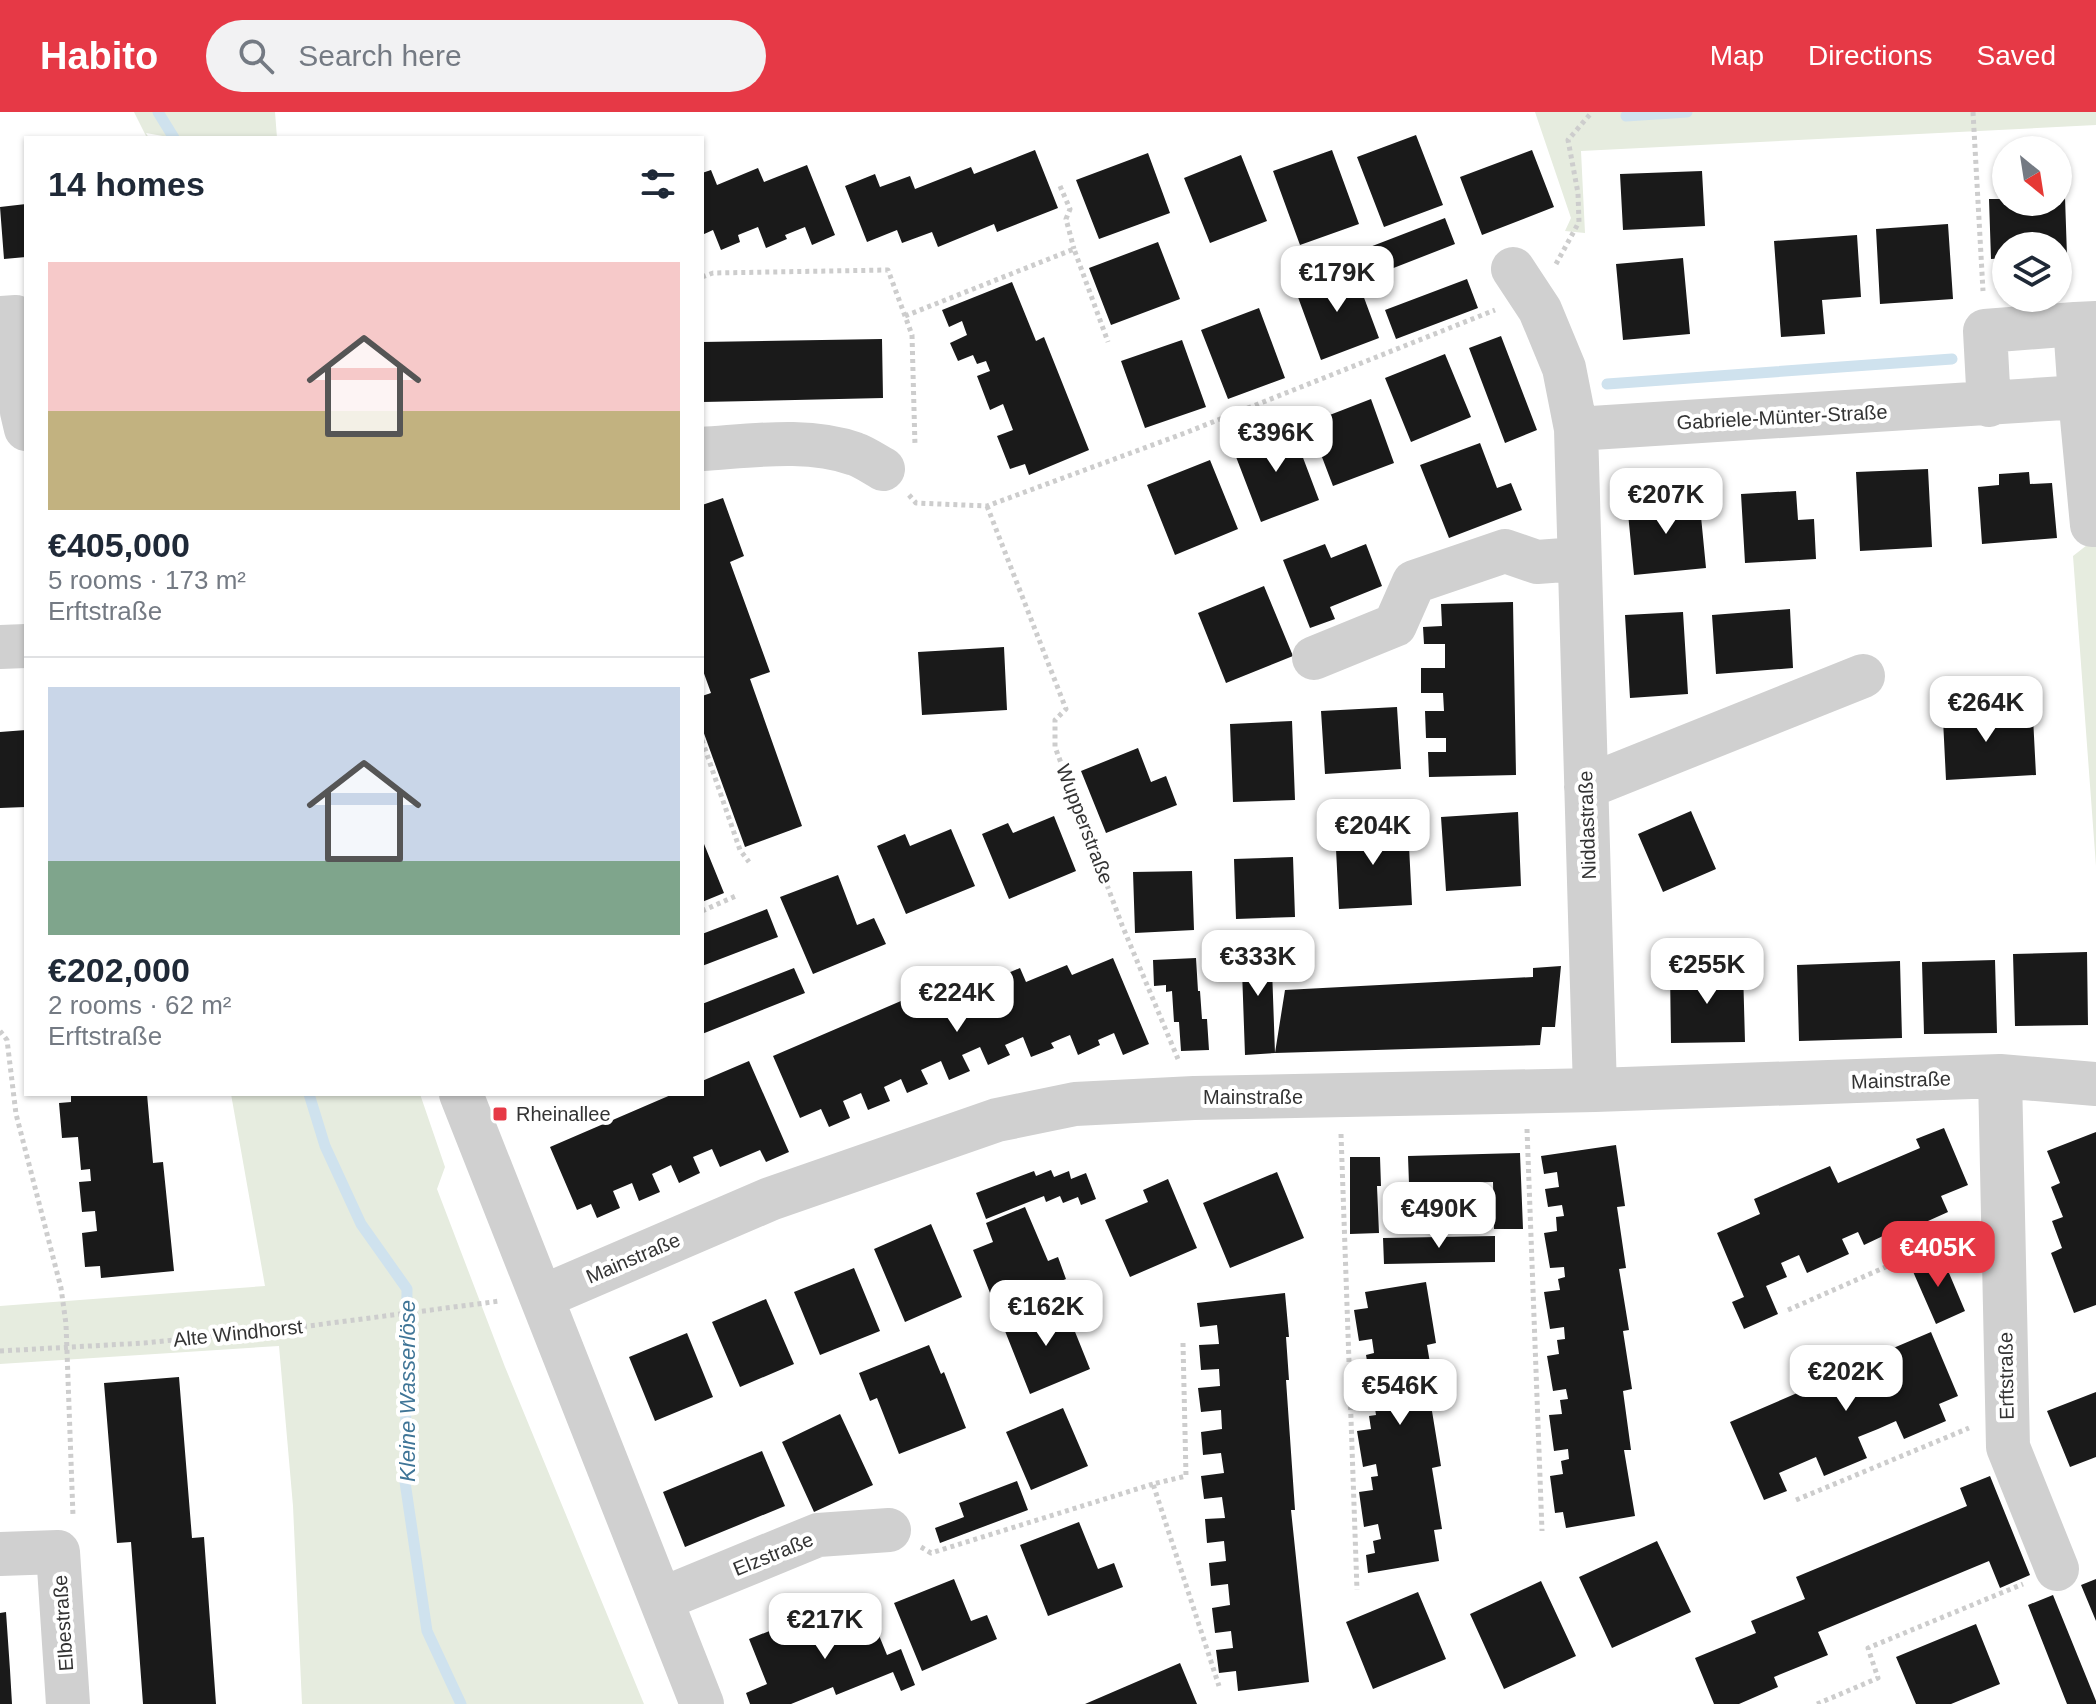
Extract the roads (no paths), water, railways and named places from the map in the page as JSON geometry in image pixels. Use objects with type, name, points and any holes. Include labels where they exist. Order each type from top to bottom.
[{"type":"street","name":"Niddastraße","points":[[1521,281],[1540,310],[1564,368],[1576,429],[1595,1090]]},
{"type":"street","points":[[0,318],[16,317],[24,420]]},
{"type":"street","points":[[1989,405],[1985,331],[2086,323],[2080,397],[2092,525],[2096,525]]},
{"type":"street","name":"Gabriele-Münter-Straße","points":[[1576,429],[2080,397]]},
{"type":"street","points":[[704,449],[757,445],[824,446],[905,471]]},
{"type":"street","points":[[1314,658],[1395,625],[1414,582],[1505,551],[1537,562],[1578,559]]},
{"type":"street","points":[[0,647],[24,646]]},
{"type":"street","points":[[1586,787],[1863,676]]},
{"type":"street","name":"Mainstraße","points":[[542,1297],[770,1199],[997,1120],[1075,1104],[2000,1076],[2096,1084]]},
{"type":"street","name":"Erftstraße","points":[[2000,1076],[2008,1447],[2057,1569]]},
{"type":"street","points":[[462,1096],[702,1704]]},
{"type":"street","name":"Elzstraße","points":[[662,1599],[818,1535],[889,1530]]},
{"type":"street","name":"Elbestraße","points":[[0,1554],[58,1552],[68,1704]]},
{"type":"waterway","name":"Kleine Wasserlöse","points":[[158,112],[173,136]]},
{"type":"waterway","points":[[1626,116],[1687,112]]},
{"type":"waterway","points":[[1607,384],[1952,359]]},
{"type":"waterway","name":"Kleine Wasserlöse","points":[[310,1096],[325,1146],[361,1224],[407,1289],[405,1482],[427,1631],[461,1704]]},
{"type":"place","name":"Rheinallee","points":[[500,1114]]}]
